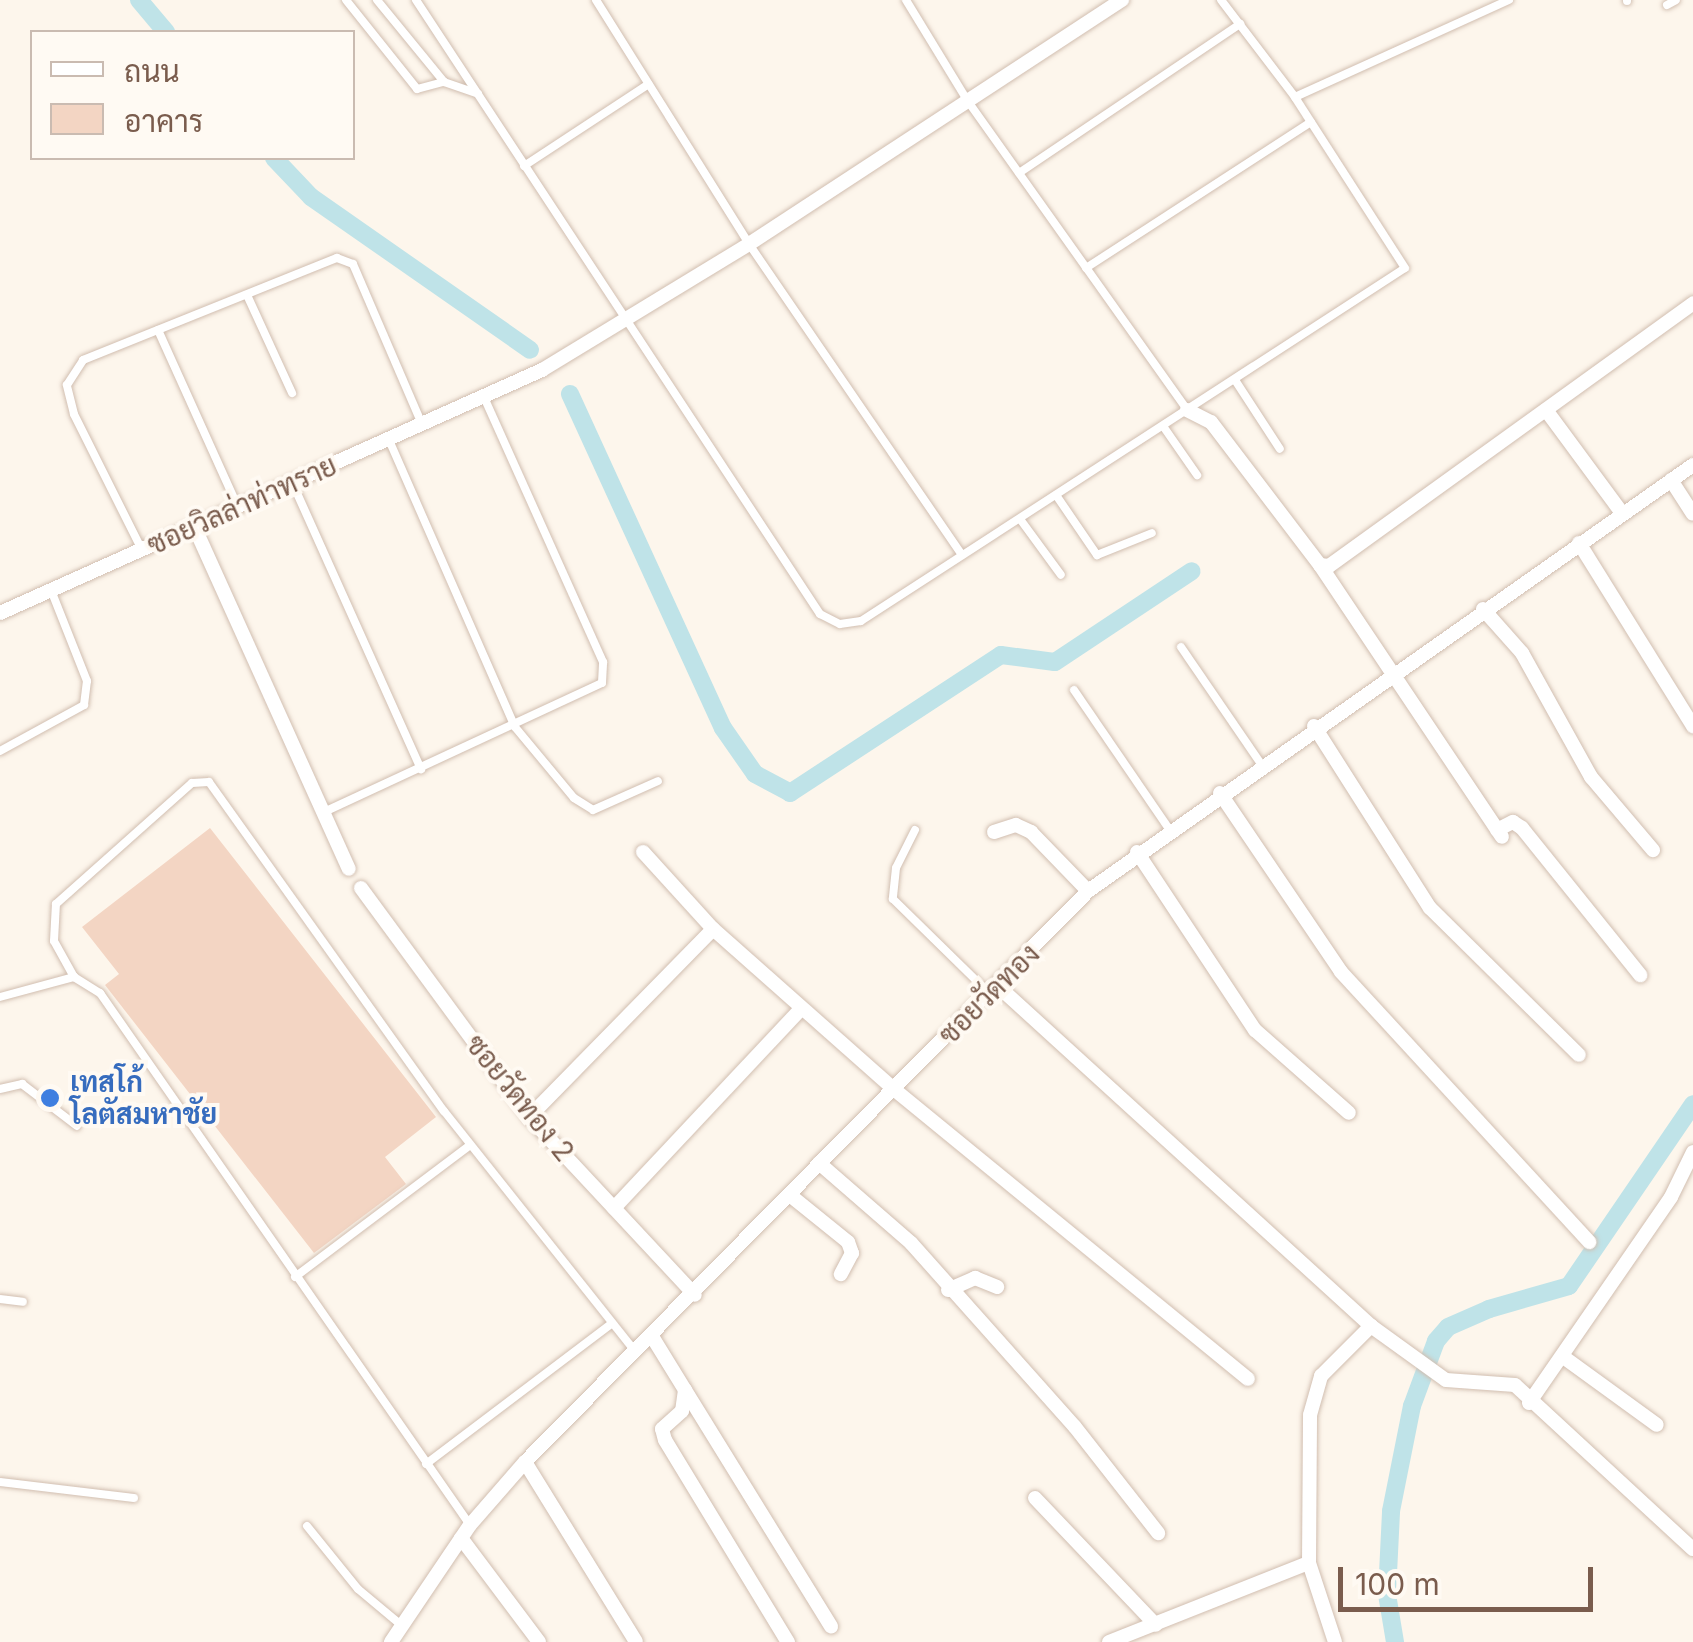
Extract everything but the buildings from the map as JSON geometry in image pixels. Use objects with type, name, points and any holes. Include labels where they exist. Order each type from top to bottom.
[{"type":"street","name":"ซอยวิลล่าท่าทราย","points":[[0,613],[485,399],[623,323],[1122,0]]},
{"type":"street","points":[[1320,564],[1329,566],[1693,303]]},
{"type":"street","points":[[1187,410],[1211,422],[1320,564],[1500,833],[1513,822],[1522,828],[1640,975]]},
{"type":"street","points":[[1546,410],[1622,513]]},
{"type":"street","name":"ซอยวัดทอง","points":[[392,1642],[465,1532],[524,1462],[638,1354],[1088,891],[1220,792],[1693,464]]},
{"type":"street","points":[[1671,480],[1693,514]]},
{"type":"street","points":[[194,526],[349,868]]},
{"type":"street","points":[[1579,543],[1693,726]]},
{"type":"street","points":[[1483,609],[1522,652],[1591,776],[1653,850]]},
{"type":"street","points":[[1314,726],[1430,908],[1579,1055]]},
{"type":"street","points":[[1220,792],[1341,972],[1589,1242]]},
{"type":"street","points":[[994,832],[1016,825],[1031,832],[1088,891]]},
{"type":"street","points":[[643,852],[713,929],[895,1090],[1248,1379]]},
{"type":"street","points":[[1137,852],[1255,1030],[1350,1114]]},
{"type":"street","name":"ซอยวัดทอง 2","points":[[361,888],[528,1118],[694,1295]]},
{"type":"street","points":[[528,1118],[713,929]]},
{"type":"street","points":[[994,990],[1371,1326],[1435,1374],[1515,1385],[1530,1403],[1693,1549]]},
{"type":"street","points":[[614,1208],[802,1008]]},
{"type":"street","points":[[1530,1403],[1671,1196],[1693,1152]]},
{"type":"street","points":[[820,1163],[911,1243],[948,1290],[1036,1382],[1158,1533]]},
{"type":"street","points":[[791,1196],[848,1242],[852,1253],[842,1274]]},
{"type":"street","points":[[948,1290],[974,1278],[998,1287]]},
{"type":"street","points":[[1332,1641],[1309,1563],[1312,1394],[1371,1326]]},
{"type":"street","points":[[653,1338],[831,1626]]},
{"type":"street","points":[[1562,1356],[1656,1425]]},
{"type":"street","points":[[685,1390],[682,1411],[662,1429],[665,1440],[788,1642]]},
{"type":"street","points":[[524,1462],[636,1642]]},
{"type":"street","points":[[1035,1498],[1156,1624]]},
{"type":"street","points":[[465,1532],[539,1642]]},
{"type":"street","points":[[1109,1642],[1309,1563]]},
{"type":"lane","points":[[346,0],[418,89],[444,82]]},
{"type":"lane","points":[[377,0],[444,82],[478,94]]},
{"type":"lane","points":[[416,0],[623,323],[820,614],[840,624],[860,621],[1405,268],[1295,96],[1222,0]]},
{"type":"lane","points":[[596,0],[749,244],[962,555]]},
{"type":"lane","points":[[906,0],[967,100],[1187,410]]},
{"type":"lane","points":[[1295,96],[1508,0]]},
{"type":"lane","points":[[1019,173],[1240,24]]},
{"type":"lane","points":[[524,166],[649,84]]},
{"type":"lane","points":[[1086,268],[1311,122]]},
{"type":"lane","points":[[142,550],[74,414],[67,385],[84,360],[337,258],[353,264],[422,425]]},
{"type":"lane","points":[[247,295],[292,393]]},
{"type":"lane","points":[[158,330],[238,506]]},
{"type":"lane","points":[[1234,380],[1280,449]]},
{"type":"lane","points":[[324,812],[515,727],[602,683],[603,662],[485,399]]},
{"type":"lane","points":[[1163,426],[1197,475]]},
{"type":"lane","points":[[389,439],[515,727],[574,798],[594,810],[658,781]]},
{"type":"lane","points":[[292,482],[421,769]]},
{"type":"lane","points":[[1056,495],[1098,555],[1152,533]]},
{"type":"lane","points":[[1020,518],[1061,575]]},
{"type":"lane","points":[[0,751],[84,705],[87,682],[51,590]]},
{"type":"lane","points":[[1180,647],[1261,764]]},
{"type":"lane","points":[[1074,690],[1169,829]]},
{"type":"lane","points":[[465,1532],[426,1464],[100,993],[74,977],[54,941],[56,904],[192,783],[209,782],[470,1145],[638,1354]]},
{"type":"lane","points":[[915,830],[896,868],[893,899],[994,990]]},
{"type":"lane","points":[[0,996],[74,977]]},
{"type":"lane","points":[[0,1089],[22,1084],[77,1126]]},
{"type":"lane","points":[[295,1277],[470,1145]]},
{"type":"lane","points":[[0,1299],[24,1302]]},
{"type":"lane","points":[[426,1464],[611,1324]]},
{"type":"lane","points":[[0,1482],[134,1498]]},
{"type":"lane","points":[[307,1526],[358,1589],[401,1625]]},
{"type":"waterway","points":[[139,0],[164,30]]},
{"type":"waterway","points":[[276,160],[311,197],[530,350]]},
{"type":"waterway","points":[[570,394],[723,728],[755,774],[790,793],[1001,655],[1055,662],[1192,571]]},
{"type":"waterway","points":[[1395,1642],[1387,1594],[1391,1511],[1412,1406],[1436,1341],[1448,1327],[1489,1309],[1569,1286],[1693,1104]]},
{"type":"place","name":"เทสโก้ โลตัสมหาชัย","points":[[50,1098]]}]
